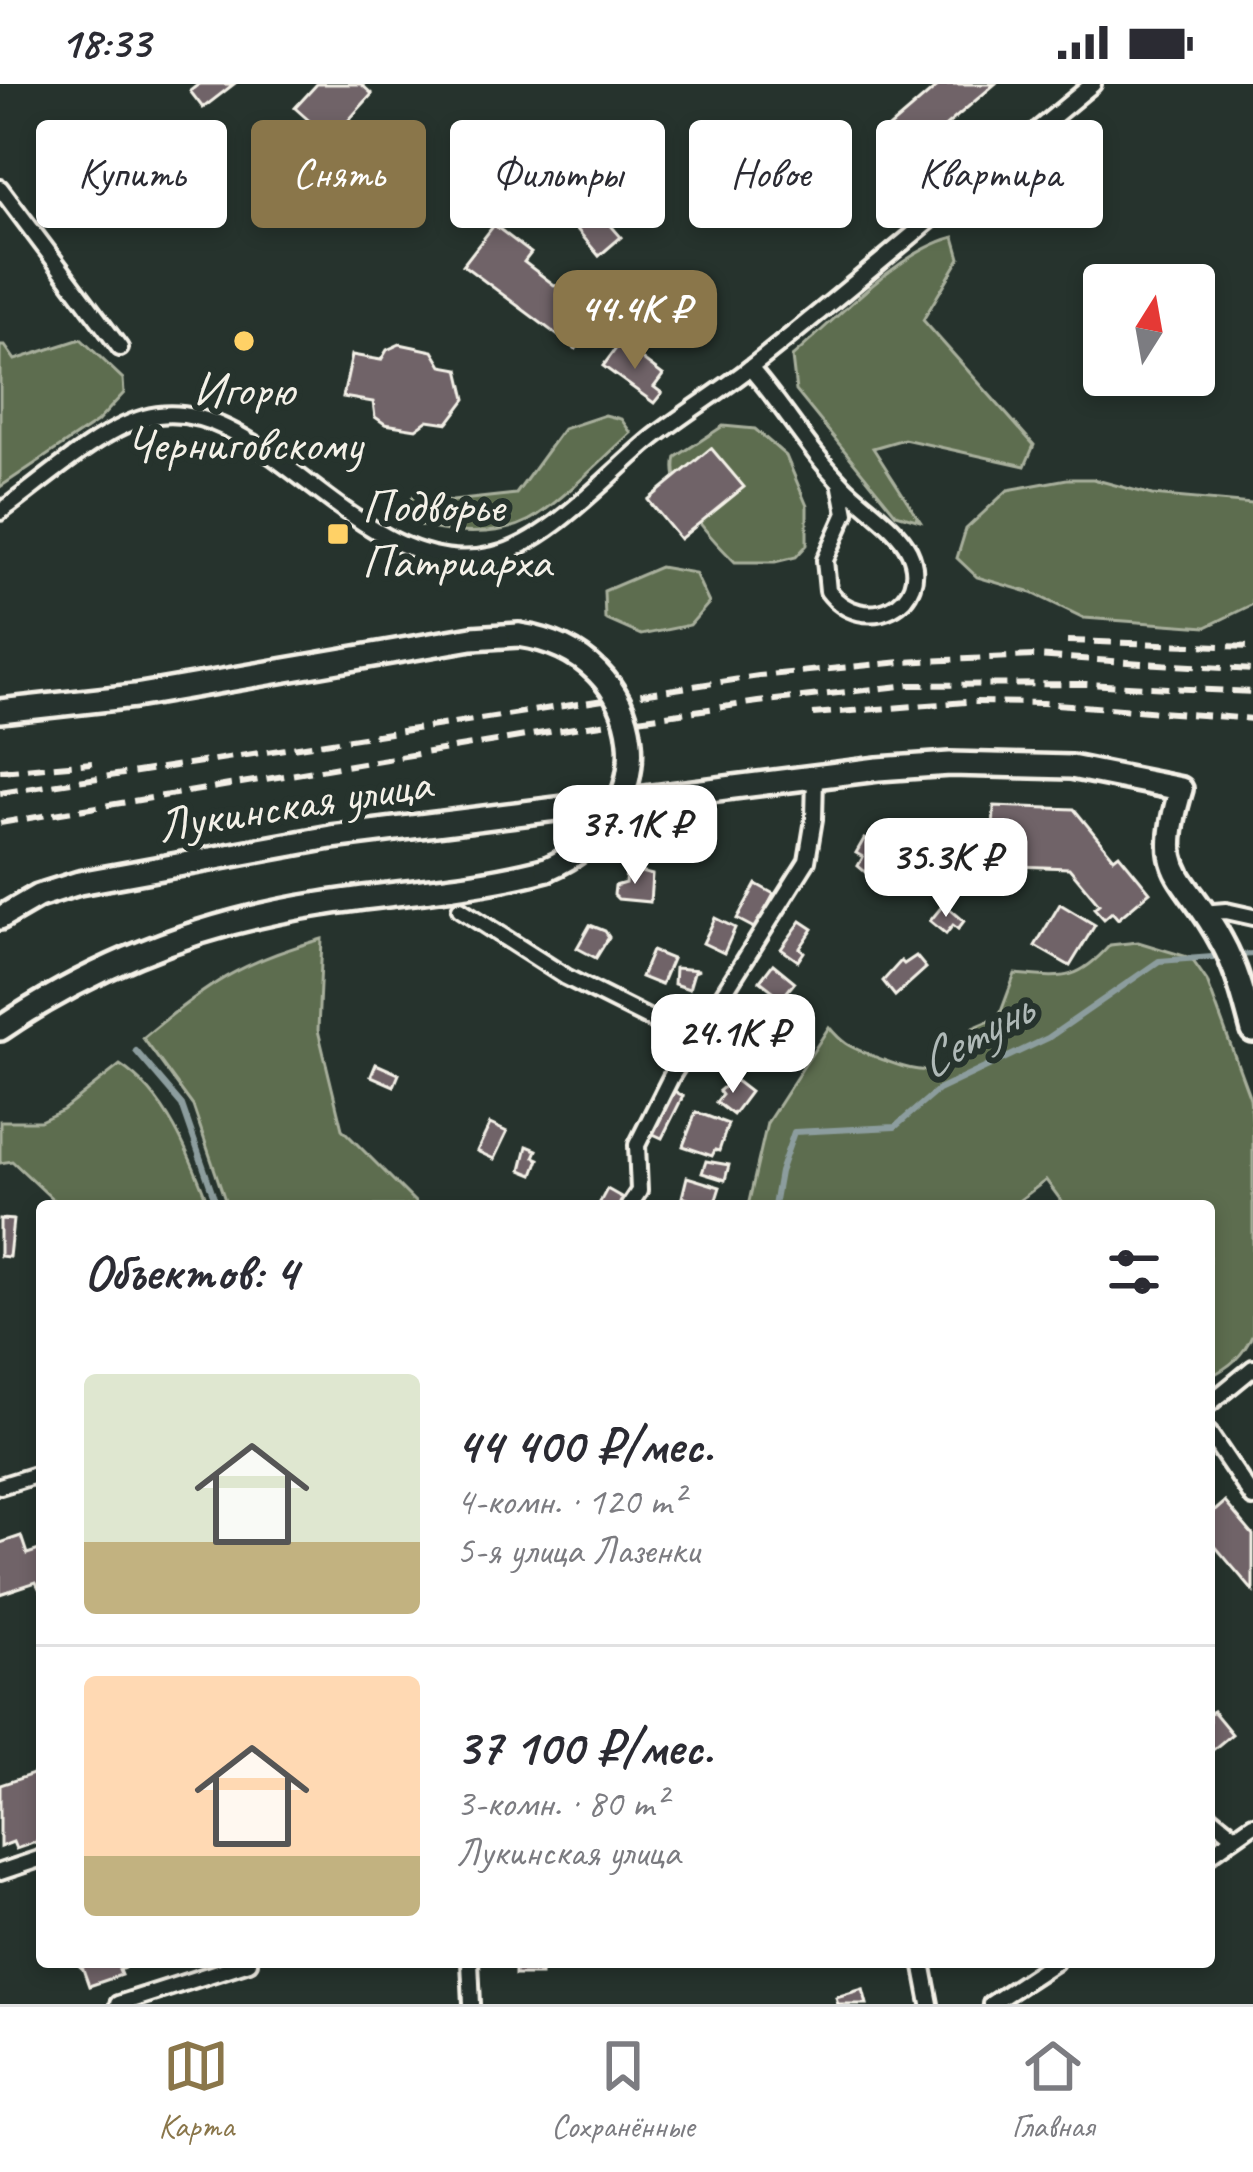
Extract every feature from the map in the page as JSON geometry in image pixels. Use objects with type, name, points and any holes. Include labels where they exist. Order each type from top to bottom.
[{"type":"street","points":[[0,512],[111,433],[139,419],[176,413],[231,430],[383,535],[420,553],[455,560],[495,555],[536,536],[654,437],[750,368],[1082,87]]},
{"type":"street","points":[[0,188],[120,348]]},
{"type":"street","points":[[750,368],[840,482],[909,550],[913,581],[896,607],[882,614],[851,612],[828,591],[825,560],[846,513],[840,482]]},
{"type":"street","points":[[0,711],[135,696],[472,638],[519,635],[556,644],[591,666],[618,699],[631,739],[630,772],[613,819],[584,849],[547,869],[322,903],[207,928],[110,966],[0,1030]]},
{"type":"street","name":"Лукинская улица","points":[[0,918],[38,896],[74,884],[331,837],[814,776],[1005,764],[1071,767],[1181,789],[1170,827],[1169,852],[1181,883],[1202,913]]},
{"type":"street","points":[[633,1200],[639,1190],[637,1145],[670,1077],[807,861],[814,776]]},
{"type":"street","points":[[460,909],[566,977],[696,1042]]},
{"type":"street","points":[[1202,913],[1226,911],[1253,917]]},
{"type":"street","points":[[1202,913],[1222,940],[1253,1031]]},
{"type":"street","points":[[1215,1399],[1253,1368]]},
{"type":"street","points":[[1215,1442],[1253,1498]]},
{"type":"street","points":[[0,1486],[36,1475]]},
{"type":"street","points":[[1215,1820],[1235,1836]]},
{"type":"street","points":[[1215,1851],[1253,1824]]},
{"type":"street","points":[[0,1872],[36,1860]]},
{"type":"street","points":[[118,2004],[230,1968]]},
{"type":"street","points":[[470,1968],[472,2004]]},
{"type":"street","points":[[923,1968],[930,2004]]},
{"type":"street","points":[[991,2004],[1046,1968]]},
{"type":"green space","points":[[954,237],[960,258],[923,320],[1034,445],[1025,466],[904,439],[873,448],[920,521],[896,514],[796,391],[792,357],[890,271]]},
{"type":"green space","points":[[81,339],[123,379],[124,393],[97,422],[0,487],[0,346],[15,360]]},
{"type":"green space","points":[[605,415],[621,419],[631,433],[562,496],[523,523],[470,532],[433,528],[400,517],[415,494],[452,501],[516,494],[563,429]]},
{"type":"green space","points":[[723,426],[755,429],[786,456],[807,506],[807,545],[796,557],[735,562],[684,500],[676,457]]},
{"type":"green space","points":[[1093,479],[1152,495],[1253,504],[1253,604],[1206,627],[1084,618],[1032,593],[977,577],[957,558],[966,529],[1008,490]]},
{"type":"green space","points":[[660,567],[695,573],[709,603],[690,625],[641,635],[605,619],[604,591]]},
{"type":"green space","points":[[322,939],[318,1030],[342,1129],[413,1200],[225,1200],[193,1106],[143,1038],[226,977]]},
{"type":"green space","points":[[1138,942],[1191,958],[1207,981],[1250,1098],[1253,1334],[1240,1355],[1223,1369],[1215,1374],[1215,1200],[1061,1200],[1046,1180],[1020,1200],[749,1200],[767,1123],[829,1027],[847,1044],[886,1061],[916,1070],[942,1067],[953,1060],[973,1028],[999,1017],[1015,974],[1077,972],[1110,945]]},
{"type":"green space","points":[[120,1065],[164,1110],[207,1200],[54,1200],[12,1161],[0,1163],[0,1121],[40,1121],[63,1110]]},
{"type":"building","points":[[199,84],[234,84],[203,108],[190,91]]},
{"type":"building","points":[[317,84],[361,84],[372,94],[349,120],[308,120],[295,108]]},
{"type":"building","points":[[940,84],[995,84],[953,120],[898,120]]},
{"type":"building","points":[[492,228],[498,228],[531,253],[524,262],[574,300],[579,293],[604,312],[576,349],[463,265]]},
{"type":"building","points":[[576,228],[613,228],[621,237],[599,256]]},
{"type":"building","points":[[620,343],[663,375],[654,387],[662,393],[654,403],[603,366]]},
{"type":"building","points":[[400,344],[433,351],[442,366],[459,369],[466,399],[448,423],[428,420],[416,429],[385,424],[375,417],[373,402],[343,397],[352,355],[381,360],[387,350]]},
{"type":"building","points":[[711,448],[744,487],[680,539],[648,500]]},
{"type":"building","points":[[994,806],[1074,809],[1150,892],[1118,919],[1112,912],[1104,919],[1094,908],[1099,904],[1069,868],[992,865]]},
{"type":"building","points":[[864,839],[887,852],[880,865],[885,875],[877,882],[858,866],[863,857],[856,853]]},
{"type":"building","points":[[626,872],[652,875],[650,902],[614,895],[615,886],[625,883]]},
{"type":"building","points":[[756,884],[774,894],[756,929],[737,919]]},
{"type":"building","points":[[944,904],[964,921],[946,934],[930,921]]},
{"type":"building","points":[[1060,904],[1095,925],[1070,966],[1035,946]]},
{"type":"building","points":[[715,918],[735,928],[724,953],[703,943]]},
{"type":"building","points":[[801,921],[813,929],[800,948],[804,952],[798,961],[781,949]]},
{"type":"building","points":[[590,925],[609,937],[596,958],[577,948]]},
{"type":"building","points":[[652,951],[672,959],[661,985],[641,977]]},
{"type":"building","points":[[916,956],[926,968],[895,996],[883,981],[901,961],[904,964]]},
{"type":"building","points":[[773,964],[795,982],[782,998],[760,981]]},
{"type":"building","points":[[675,968],[699,970],[689,989],[674,984]]},
{"type":"building","points":[[758,993],[786,1014],[789,1019],[784,1027],[775,1029],[764,1021],[761,1025],[744,1012]]},
{"type":"building","points":[[765,1023],[784,1039],[779,1045],[783,1049],[764,1064],[747,1050],[758,1037],[752,1032]]},
{"type":"building","points":[[376,1064],[399,1074],[394,1086],[371,1076]]},
{"type":"building","points":[[733,1079],[750,1092],[733,1115],[716,1102],[722,1095],[719,1091]]},
{"type":"building","points":[[671,1089],[683,1096],[662,1138],[649,1132]]},
{"type":"building","points":[[696,1112],[728,1124],[719,1151],[712,1156],[683,1146]]},
{"type":"building","points":[[490,1124],[507,1132],[494,1159],[477,1151]]},
{"type":"building","points":[[527,1146],[537,1150],[534,1157],[539,1159],[533,1175],[521,1170]]},
{"type":"building","points":[[706,1161],[729,1165],[725,1180],[702,1173]]},
{"type":"building","points":[[687,1177],[720,1187],[716,1200],[682,1197]]},
{"type":"building","points":[[607,1189],[626,1200],[601,1200]]},
{"type":"building","points":[[0,1219],[13,1220],[9,1257],[0,1256]]},
{"type":"building","points":[[1225,1502],[1253,1535],[1253,1591],[1215,1546],[1215,1511]]},
{"type":"building","points":[[21,1536],[27,1554],[36,1551],[36,1582],[0,1594],[0,1543]]},
{"type":"building","points":[[1215,1713],[1232,1734],[1215,1748]]},
{"type":"building","points":[[36,1773],[36,1842],[16,1849],[13,1842],[0,1847],[0,1785]]},
{"type":"building","points":[[124,1968],[119,1970],[121,1975],[89,1986],[83,1969]]},
{"type":"building","points":[[515,1968],[541,1968],[541,1975],[515,1975]]},
{"type":"building","points":[[863,1989],[867,2004],[838,2004],[836,1997]]},
{"type":"waterway","name":"Сетунь","points":[[775,1200],[794,1132],[895,1127],[938,1090],[1048,1038],[1159,961],[1253,954]]},
{"type":"waterway","name":"Сетунь","points":[[136,1051],[182,1105],[215,1200]]},
{"type":"railway","points":[[1067,641],[1253,647]]},
{"type":"railway","points":[[0,793],[759,676],[901,662],[1034,656],[1253,670]]},
{"type":"railway","points":[[0,823],[574,728],[910,685],[1085,684],[1253,692]]},
{"type":"railway","points":[[813,714],[966,702],[1253,719]]},
{"type":"railway","points":[[0,771],[92,763]]},
{"type":"place","name":"Игорю Черниговскому","points":[[244,341]]},
{"type":"place","name":"Подворье Патриарха","points":[[338,534]]}]
